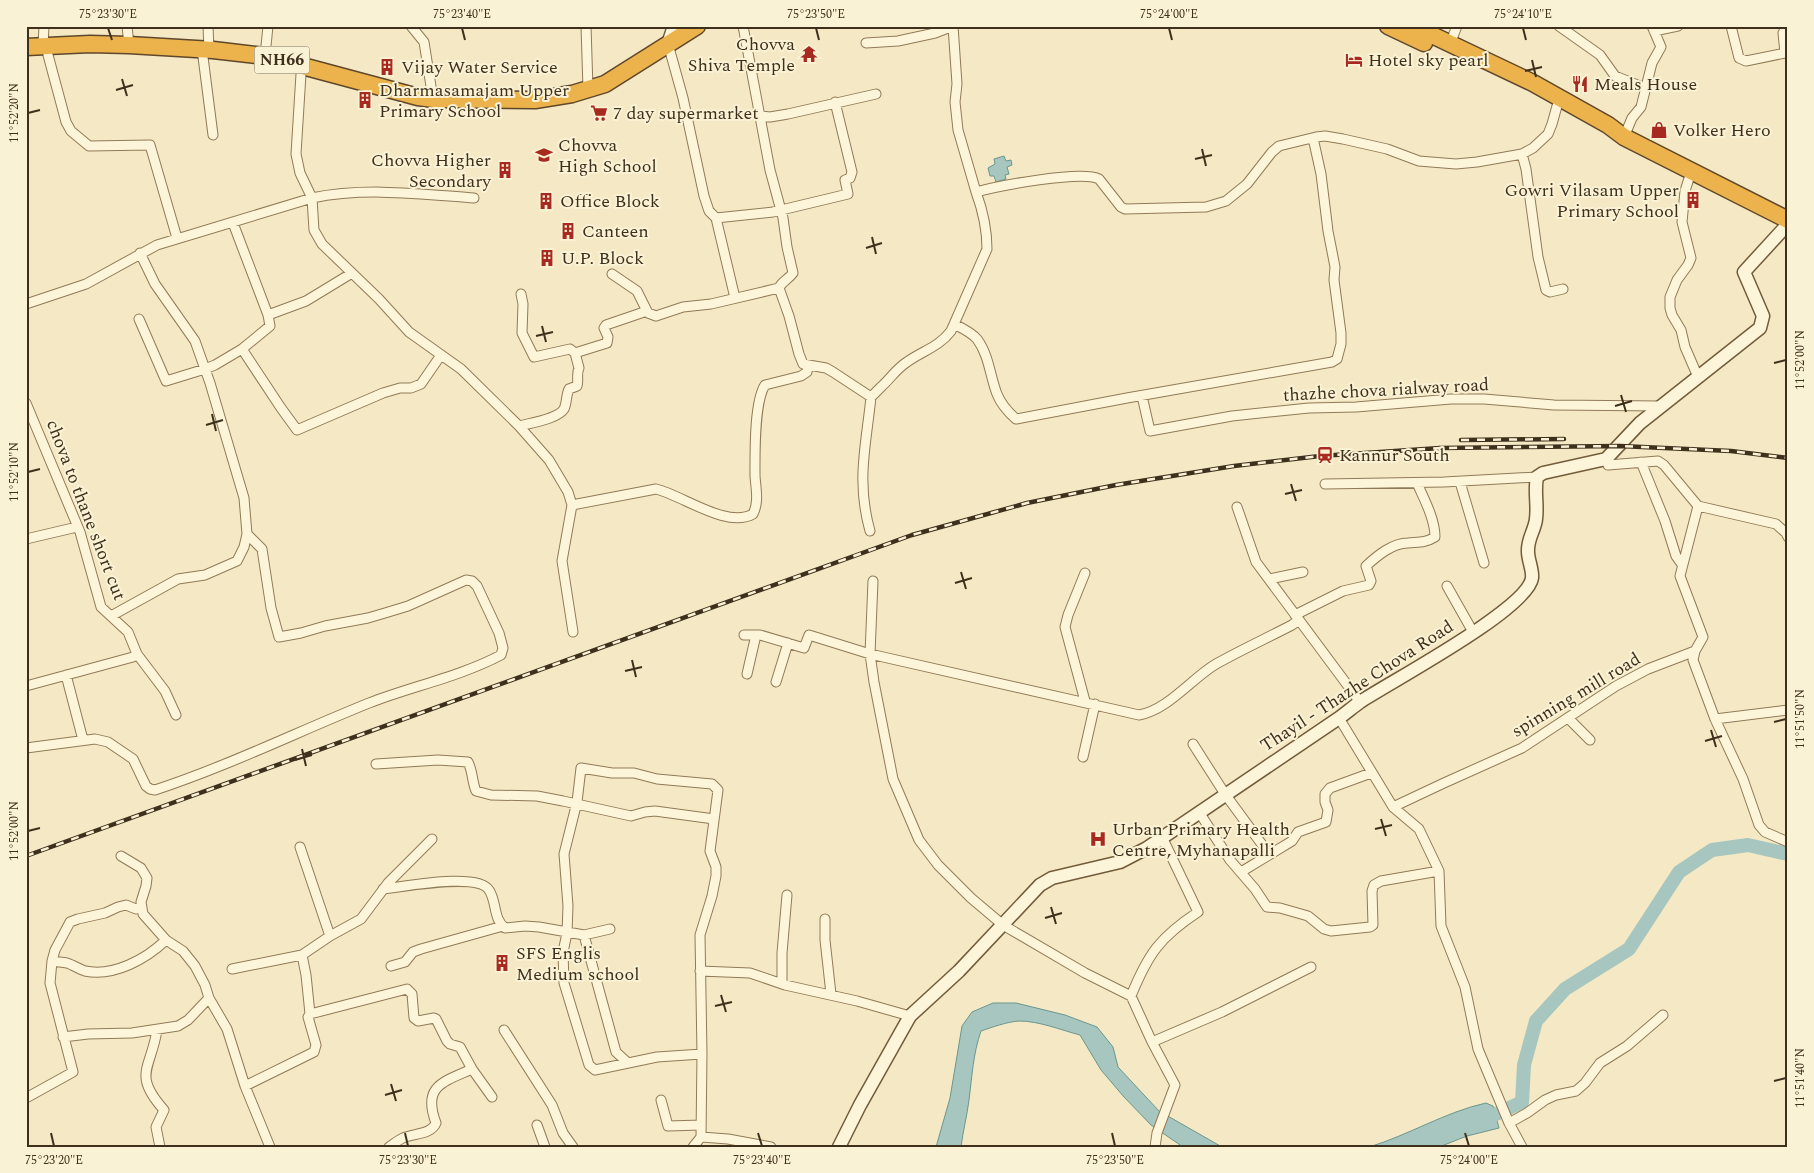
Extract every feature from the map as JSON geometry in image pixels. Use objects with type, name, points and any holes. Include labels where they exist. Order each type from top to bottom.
[{"type":"highway","points":[[1388,26],[1513,84],[1608,125],[1620,135],[1788,220]]},
{"type":"highway","points":[[1413,26],[1533,83],[1558,102]]},
{"type":"highway","name":"NH66","points":[[26,57],[48,49],[129,45],[206,54],[226,59],[301,70],[432,99],[534,100],[572,94],[605,84],[698,27]]},
{"type":"highway","name":"NH66","points":[[48,49],[266,56],[301,70],[406,102],[428,106],[517,106],[534,100]]},
{"type":"street","points":[[44,26],[66,122],[71,131],[89,146],[150,145],[177,238]]},
{"type":"street","points":[[126,26],[129,45]]},
{"type":"street","points":[[208,26],[206,54],[213,135]]},
{"type":"street","points":[[266,56],[268,26]]},
{"type":"street","points":[[411,26],[424,42],[432,99]]},
{"type":"street","points":[[586,26],[588,89]]},
{"type":"street","points":[[674,26],[668,44],[683,98],[704,196],[709,211],[716,218],[780,210],[848,194],[845,180],[850,178],[852,172],[836,102]]},
{"type":"street","points":[[743,26],[770,170],[793,274],[782,282],[779,288],[789,316],[798,354],[803,364],[826,368],[871,397]]},
{"type":"street","points":[[866,43],[877,44],[898,41],[935,33],[953,26],[957,84],[955,102],[958,130],[984,214],[987,235],[987,249],[951,331],[946,338],[934,347],[907,361],[871,397],[865,438],[862,494],[870,531]]},
{"type":"street","points":[[1450,44],[1457,26]]},
{"type":"street","points":[[1559,26],[1600,55],[1615,76],[1645,88]]},
{"type":"street","points":[[1620,135],[1641,107],[1652,64],[1661,47],[1653,29],[1678,26]]},
{"type":"street","points":[[1731,26],[1739,58],[1746,61],[1785,53],[1784,33],[1787,26]]},
{"type":"street","points":[[301,70],[296,154],[300,173],[312,198],[314,230],[322,244],[379,299],[409,332],[461,369],[519,426],[549,460],[568,492],[572,505],[562,561],[573,632]]},
{"type":"street","points":[[761,116],[770,117],[876,94]]},
{"type":"street","points":[[976,192],[990,188],[1073,175],[1098,179],[1120,207],[1125,209],[1206,207],[1226,201],[1248,184],[1272,152],[1279,146],[1312,138],[1325,136],[1343,139],[1387,149],[1419,160],[1443,163],[1477,162],[1522,154],[1533,148],[1548,134],[1558,102]]},
{"type":"street","points":[[954,324],[978,340],[989,365],[997,394],[1006,410],[1016,419],[1190,386],[1309,367],[1336,359],[1341,344],[1341,333],[1334,280],[1335,267],[1321,174],[1312,138]]},
{"type":"street","points":[[1522,154],[1526,169],[1538,257],[1546,290],[1550,292],[1563,289]]},
{"type":"street","points":[[1691,172],[1685,191],[1682,222],[1690,258],[1670,297],[1670,308],[1681,330],[1685,347],[1698,377]]},
{"type":"street","points":[[26,304],[86,284],[140,253],[177,238],[234,223],[324,195],[374,192],[474,198]]},
{"type":"street","points":[[716,218],[735,298]]},
{"type":"street","points":[[139,319],[166,381],[205,369],[242,348],[270,326],[268,315],[234,223]]},
{"type":"street","points":[[1325,484],[1460,482],[1537,477],[1543,473],[1606,459],[1640,423],[1760,328],[1763,316],[1744,272],[1788,224]]},
{"type":"street","points":[[111,616],[178,579],[205,575],[238,561],[247,534],[244,498],[195,341],[155,284],[140,253]]},
{"type":"street","points":[[268,315],[306,301],[352,273]]},
{"type":"street","points":[[612,274],[637,291],[648,313],[656,316],[683,307],[711,304],[779,288]]},
{"type":"street","points":[[519,426],[544,420],[558,414],[564,408],[569,389],[578,384],[577,372],[579,368],[575,353],[570,349],[534,357],[522,334],[523,304],[521,294]]},
{"type":"street","points":[[575,353],[607,343],[608,337],[604,328],[606,325],[647,311]]},
{"type":"street","points":[[242,348],[297,430],[383,393],[400,388],[411,388],[421,384],[441,355]]},
{"type":"street","points":[[572,505],[656,488],[698,507],[730,517],[742,519],[753,514],[757,506],[755,474],[757,406],[760,392],[765,385],[801,376],[807,372],[808,366]]},
{"type":"street","name":"thazhe chova rialway road","points":[[1142,396],[1150,431],[1232,416],[1309,408],[1356,407],[1451,399],[1484,399],[1554,405],[1661,406]]},
{"type":"street","name":"chova to thane short cut","points":[[26,403],[77,526],[101,607],[128,632],[138,654],[166,691],[176,715]]},
{"type":"street","points":[[1606,459],[1608,465],[1658,461],[1664,465],[1698,506],[1776,524],[1788,537]]},
{"type":"street","points":[[1641,462],[1665,520],[1676,556],[1682,563],[1683,560]]},
{"type":"street","name":"Thayil - Thazhe Chova Road","points":[[839,1147],[860,1105],[910,1016],[959,971],[1040,885],[1052,878],[1120,862],[1146,848],[1360,702],[1442,653],[1513,604],[1525,591],[1532,578],[1527,550],[1530,536],[1536,525],[1535,487],[1537,477]]},
{"type":"street","points":[[1460,482],[1484,563]]},
{"type":"street","points":[[744,635],[756,635],[804,648],[809,635],[870,654],[1139,715],[1146,714],[1170,699],[1215,665],[1292,625],[1297,617],[1343,591],[1369,586],[1371,581],[1366,566],[1376,556],[1399,544],[1428,542],[1434,537],[1435,532],[1417,483]]},
{"type":"street","points":[[1698,506],[1680,576],[1703,637],[1695,651],[1693,660],[1715,719],[1743,779],[1759,824],[1765,832],[1788,842]]},
{"type":"street","points":[[1238,507],[1256,562],[1360,702]]},
{"type":"street","points":[[26,539],[77,526]]},
{"type":"street","points":[[26,738],[28,747],[95,739],[108,742],[134,759],[146,786],[154,790],[230,762],[371,703],[459,673],[501,655],[504,648],[484,598],[472,581],[466,580],[408,606],[385,614],[279,637],[262,549],[247,534]]},
{"type":"street","points":[[1085,572],[1065,627],[1085,702]]},
{"type":"street","points":[[1269,579],[1302,572]]},
{"type":"street","points":[[873,582],[870,654],[893,779],[919,840],[938,865],[971,898],[1003,925],[1085,973],[1131,996],[1152,1042],[1175,1085],[1157,1133],[1155,1147]]},
{"type":"street","points":[[1447,586],[1473,632]]},
{"type":"street","points":[[747,674],[756,635]]},
{"type":"street","points":[[776,682],[788,643]]},
{"type":"street","name":"spinning mill road","points":[[1393,808],[1444,782],[1522,748],[1616,686],[1648,670],[1695,651]]},
{"type":"street","points":[[26,686],[133,657],[138,654]]},
{"type":"street","points":[[66,676],[83,740]]},
{"type":"street","points":[[1083,757],[1095,704]]},
{"type":"street","points":[[1715,719],[1788,710]]},
{"type":"street","points":[[1339,718],[1393,808],[1419,829],[1439,871],[1441,926],[1465,987],[1478,1049],[1509,1123],[1522,1147]]},
{"type":"street","points":[[1568,718],[1590,740]]},
{"type":"street","points":[[1193,744],[1224,794],[1269,854]]},
{"type":"street","points":[[376,764],[438,760],[468,762],[472,769],[473,784],[476,791],[491,795],[537,796],[631,816],[655,811],[714,820]]},
{"type":"street","points":[[693,1147],[701,1136],[702,1054],[700,935],[716,876],[716,867],[710,852],[718,790],[712,784],[657,779],[634,773],[612,773],[581,768],[576,804],[564,854],[568,906],[567,933],[563,952],[564,983],[589,1065],[595,1070],[657,1057],[702,1054]]},
{"type":"street","points":[[1241,872],[1292,841],[1298,832],[1326,822],[1328,810],[1325,794],[1330,788],[1371,773]]},
{"type":"street","points":[[1199,812],[1230,860],[1267,907],[1280,908],[1308,916],[1320,927],[1331,931],[1370,927],[1373,925],[1372,891],[1374,885],[1381,881],[1439,871]]},
{"type":"street","points":[[1131,996],[1154,950],[1180,924],[1198,912],[1162,837]]},
{"type":"street","points":[[232,969],[302,955],[330,936],[361,919],[383,889],[432,839]]},
{"type":"street","points":[[300,846],[330,936]]},
{"type":"street","points":[[122,856],[141,868],[147,878],[142,896],[141,907],[143,914],[166,940],[183,951],[195,966],[205,985],[209,998],[227,1029],[245,1086],[270,1147]]},
{"type":"street","points":[[383,889],[431,882],[474,881],[489,888],[502,926]]},
{"type":"street","points":[[782,984],[782,953],[787,895]]},
{"type":"street","points":[[26,1098],[73,1072],[50,983],[55,950],[70,922],[78,918],[105,913],[126,905],[136,909],[141,907]]},
{"type":"street","points":[[825,919],[825,940],[831,994]]},
{"type":"street","points":[[391,966],[405,962],[413,952],[421,949],[502,926],[506,928],[539,927],[584,935],[610,929]]},
{"type":"street","points":[[584,935],[616,1052],[628,1063]]},
{"type":"street","points":[[52,961],[67,963],[85,971],[104,971],[137,962],[166,940]]},
{"type":"street","points":[[245,1086],[314,1052],[316,1045],[308,1017],[310,1014],[302,955]]},
{"type":"street","points":[[1152,1042],[1222,1012],[1310,967]]},
{"type":"street","points":[[700,971],[750,973],[782,984],[826,995],[831,994],[910,1016]]},
{"type":"street","points":[[310,1014],[408,989],[412,994],[414,1018],[418,1021],[436,1019],[447,1041],[460,1047],[472,1069],[492,1097]]},
{"type":"street","points":[[64,1037],[88,1034],[116,1034],[178,1026],[188,1020],[209,998]]},
{"type":"street","points":[[1509,1123],[1545,1100],[1556,1095],[1576,1091],[1585,1083],[1600,1063],[1627,1046],[1663,1015]]},
{"type":"street","points":[[157,1030],[145,1077],[149,1092],[164,1110],[156,1127],[160,1147]]},
{"type":"street","points":[[504,1030],[552,1105],[563,1133],[572,1147]]},
{"type":"street","points":[[389,1147],[404,1137],[428,1131],[434,1127],[436,1123],[430,1106],[438,1085],[472,1069]]},
{"type":"street","points":[[661,1100],[668,1126],[701,1125]]},
{"type":"street","points":[[537,1125],[545,1147]]},
{"type":"street","points":[[701,1136],[771,1147]]},
{"type":"water","points":[[1004,156],[1006,161],[1011,160],[1012,165],[1007,167],[1009,174],[1005,175],[1006,179],[996,182],[994,176],[990,176],[988,168],[995,164],[994,159]]},
{"type":"water","points":[[993,1003],[1016,1003],[1065,1015],[1097,1027],[1113,1047],[1118,1067],[1159,1111],[1222,1147],[1183,1147],[1151,1125],[1124,1097],[1101,1070],[1080,1035],[1042,1024],[1019,1021],[981,1031],[974,1057],[961,1147],[936,1147],[950,1098],[962,1026],[972,1012]]},
{"type":"water","points":[[1486,1103],[1493,1106],[1499,1128],[1467,1136],[1439,1147],[1369,1147],[1456,1112]]},
{"type":"waterway","points":[[1479,1122],[1522,1102],[1524,1065],[1536,1021],[1565,989],[1629,949],[1679,872],[1712,850],[1748,845],[1788,854]]},
{"type":"railway","points":[[1461,440],[1564,439]]},
{"type":"railway","points":[[26,856],[912,535],[1027,503],[1116,485],[1234,466],[1320,456],[1440,448],[1620,446],[1731,451],[1788,458]]},
{"type":"place","name":"Chovva Shiva Temple","points":[[809,54]]},
{"type":"place","name":"Hotel sky pearl","points":[[1354,60]]},
{"type":"place","name":"Vijay Water Service","points":[[387,67]]},
{"type":"place","name":"Meals House","points":[[1580,84]]},
{"type":"place","name":"Dharmasamajam Upper Primary School","points":[[365,100]]},
{"type":"place","name":"7 day supermarket","points":[[599,113]]},
{"type":"place","name":"Volker Hero","points":[[1659,130]]},
{"type":"place","name":"Chovva High School","points":[[544,155]]},
{"type":"place","name":"Chovva Higher Secondary","points":[[505,170]]},
{"type":"place","name":"Gowri Vilasam Upper Primary School","points":[[1693,200]]},
{"type":"place","name":"Office Block","points":[[546,201]]},
{"type":"place","name":"Canteen","points":[[568,231]]},
{"type":"place","name":"U.P. Block","points":[[547,258]]},
{"type":"place","name":"Kannur South","points":[[1325,455]]},
{"type":"place","name":"Urban Primary Health Centre, Myhanapalli","points":[[1098,839]]},
{"type":"place","name":"SFS Englis Medium school","points":[[502,963]]}]
